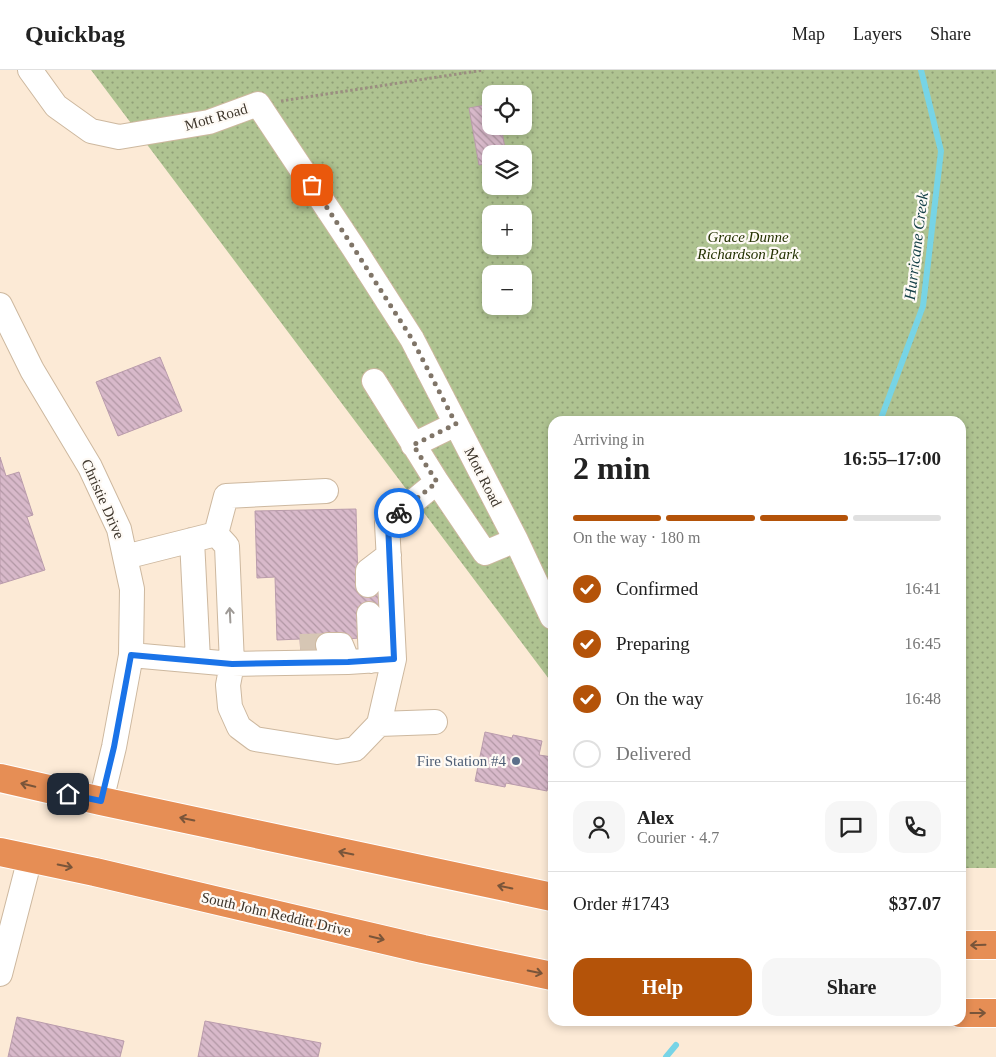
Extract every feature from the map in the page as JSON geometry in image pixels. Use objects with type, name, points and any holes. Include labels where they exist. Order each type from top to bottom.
[{"type":"highway","points":[[0,778],[548,896]]},
{"type":"highway","name":"South John Redditt Drive","points":[[0,852],[95,872],[423,949],[548,975]]},
{"type":"highway","points":[[966,946],[996,945]]},
{"type":"highway","points":[[966,1013],[996,1013]]},
{"type":"street","name":"Mott Road","points":[[30,70],[56,106],[91,131],[119,137],[209,122],[258,104],[412,339],[516,540],[548,608]]},
{"type":"street","name":"Christie Drive","points":[[0,305],[32,370],[90,467],[119,529],[132,589],[131,655],[114,747],[101,801]]},
{"type":"street","points":[[374,381],[437,482],[486,553],[516,540]]},
{"type":"street","points":[[413,445],[456,424]]},
{"type":"street","points":[[371,661],[389,555],[388,523],[437,482]]},
{"type":"street","points":[[216,534],[226,496],[326,491]]},
{"type":"street","points":[[125,557],[216,534]]},
{"type":"street","points":[[216,534],[227,546],[232,664],[228,685],[230,707],[239,728],[255,739],[337,752],[355,749],[380,724],[435,722]]},
{"type":"street","points":[[192,540],[198,660]]},
{"type":"street","points":[[368,585],[368,571],[389,555]]},
{"type":"street","points":[[369,614],[371,661],[380,724]]},
{"type":"street","points":[[328,645],[341,645],[371,661]]},
{"type":"street","points":[[282,662],[288,646],[300,646]]},
{"type":"street","points":[[131,655],[232,664],[371,661]]},
{"type":"street","points":[[0,974],[30,858]]},
{"type":"path","points":[[258,104],[484,70]]},
{"type":"green space","name":"Grace Dunne Richardson Park","points":[[91,70],[996,70],[996,868],[966,868],[966,416],[548,416],[548,678]]},
{"type":"building","points":[[482,106],[482,135],[503,135],[504,145],[482,145],[482,164],[479,165],[469,108]]},
{"type":"building","points":[[160,357],[182,411],[118,436],[96,382]]},
{"type":"building","points":[[0,457],[6,476],[19,472],[33,515],[27,517],[45,570],[0,584]]},
{"type":"building","points":[[356,509],[358,585],[383,584],[384,614],[360,638],[328,640],[329,655],[301,656],[300,639],[277,640],[275,577],[257,578],[255,511]]},
{"type":"building","name":"Fire Station #4","points":[[485,732],[512,738],[513,735],[542,741],[539,755],[548,756],[547,791],[506,783],[505,787],[475,781]]},
{"type":"building","points":[[17,1017],[124,1041],[120,1057],[8,1057]]},
{"type":"building","points":[[205,1021],[321,1043],[318,1057],[198,1057]]},
{"type":"waterway","name":"Hurricane Creek","points":[[882,416],[923,306],[941,151],[921,70]]},
{"type":"waterway","name":"Hurricane Creek","points":[[666,1057],[676,1045]]},
{"type":"tunnel","points":[[300,646],[328,645]]},
{"type":"way so far","points":[[312,185],[412,339],[456,424],[413,445],[437,482],[399,513]]},
{"type":"place","name":"Fire Station #4","points":[[516,761]]},
{"type":"route","points":[[68,794],[101,801],[114,747],[131,655],[232,664],[348,662],[394,659],[388,523],[399,513]]}]
